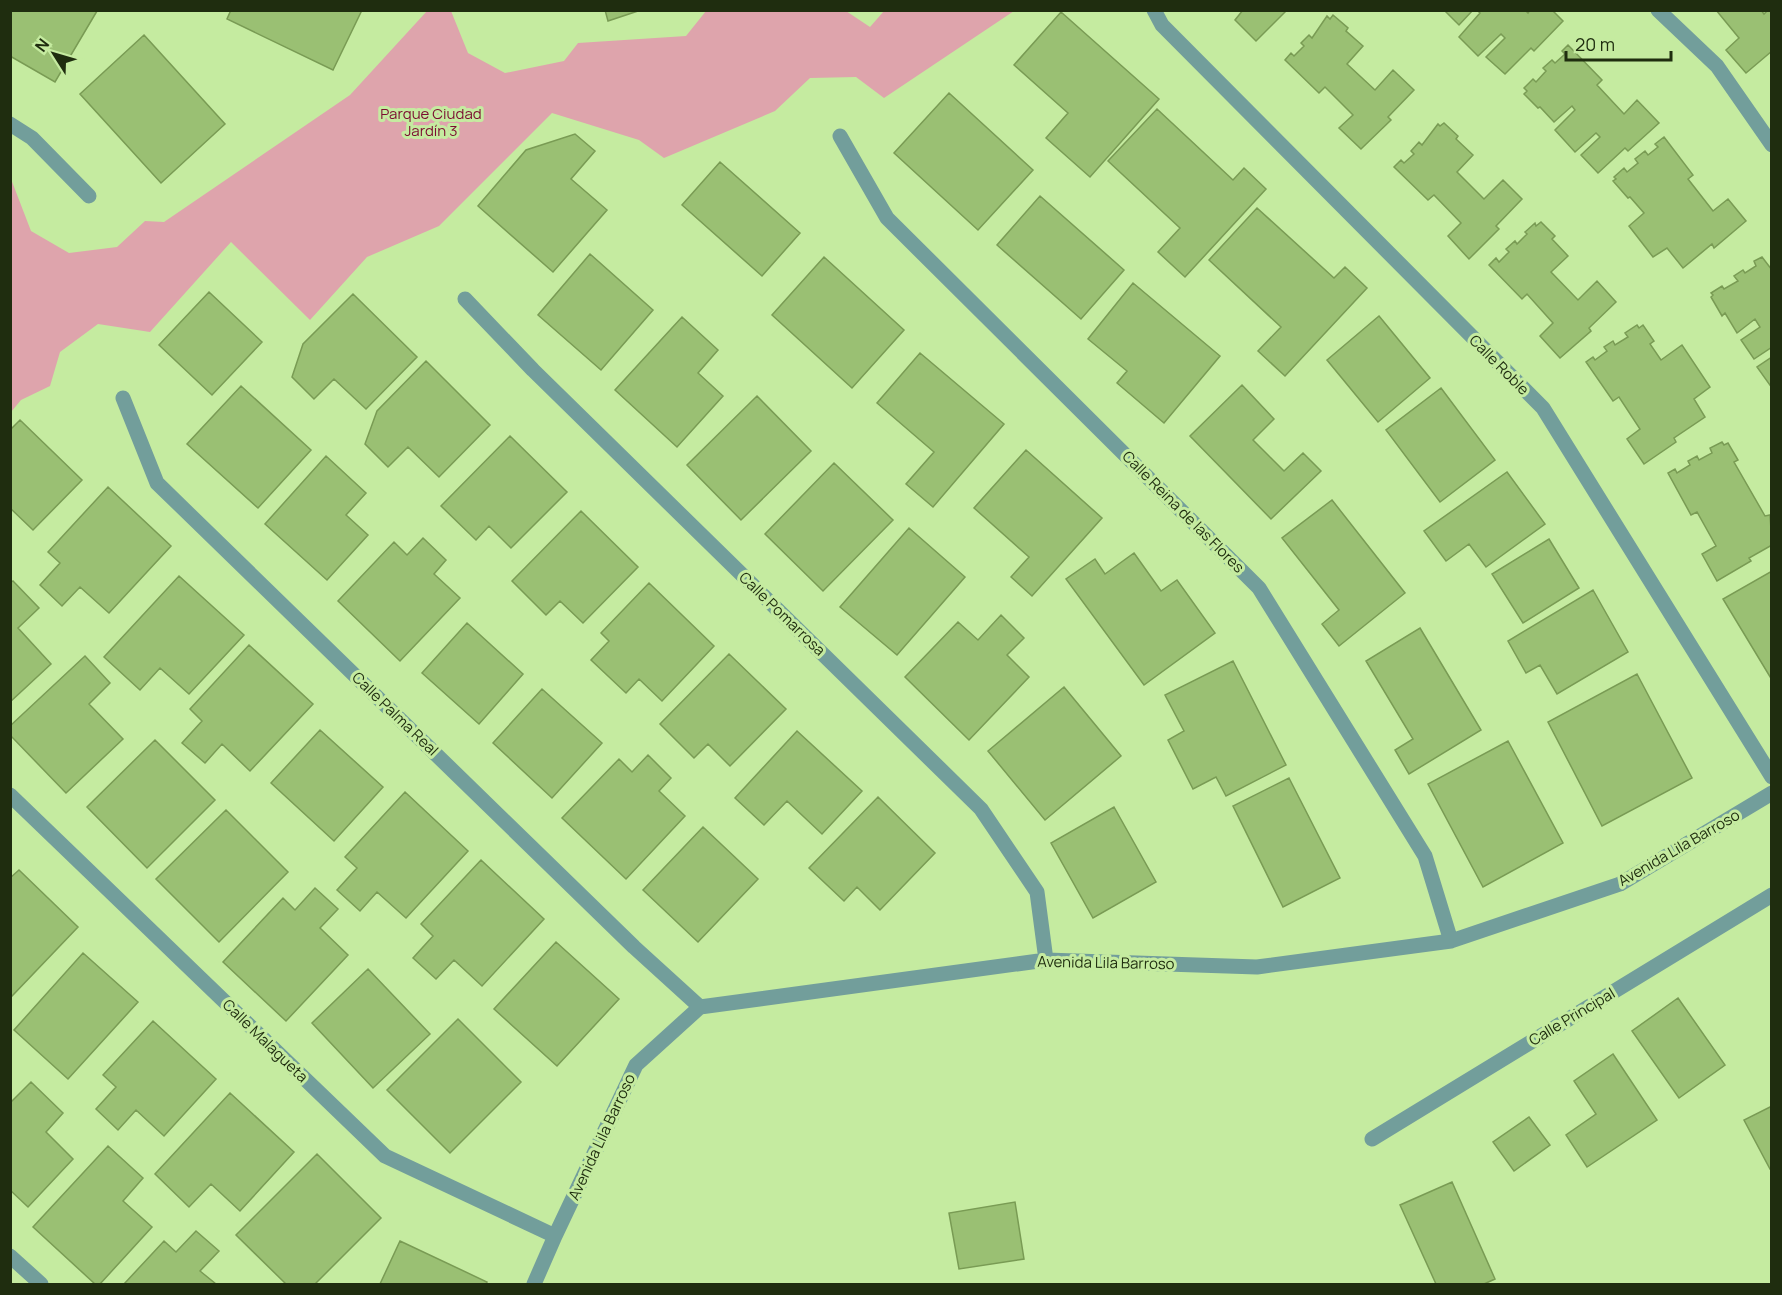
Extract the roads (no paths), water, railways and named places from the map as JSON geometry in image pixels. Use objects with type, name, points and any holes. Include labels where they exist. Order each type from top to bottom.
[{"type":"street","name":"Calle Roble","points":[[1154,10],[1162,25],[1543,408],[1772,777]]},
{"type":"street","points":[[1658,10],[1717,66],[1772,145]]},
{"type":"street","points":[[10,124],[32,138],[89,196]]},
{"type":"street","name":"Calle Reina de las Flores","points":[[840,136],[887,218],[1259,588],[1425,856],[1451,941]]},
{"type":"street","name":"Calle Pomarrosa","points":[[465,299],[533,370],[981,809],[1037,892],[1046,960]]},
{"type":"street","name":"Calle Palma Real","points":[[123,398],[157,483],[625,939],[700,1007]]},
{"type":"street","name":"Avenida Lila Barroso","points":[[534,1284],[636,1065],[700,1007],[1046,960],[1257,967],[1451,941],[1620,884],[1772,793]]},
{"type":"street","name":"Calle Malagueta","points":[[10,795],[384,1156],[555,1236]]},
{"type":"street","name":"Calle Principal","points":[[1372,1138],[1772,895]]},
{"type":"street","points":[[10,1256],[41,1284]]},
{"type":"park label","name":"Parque Ciudad Jardín 3","points":[[431,122]]}]
